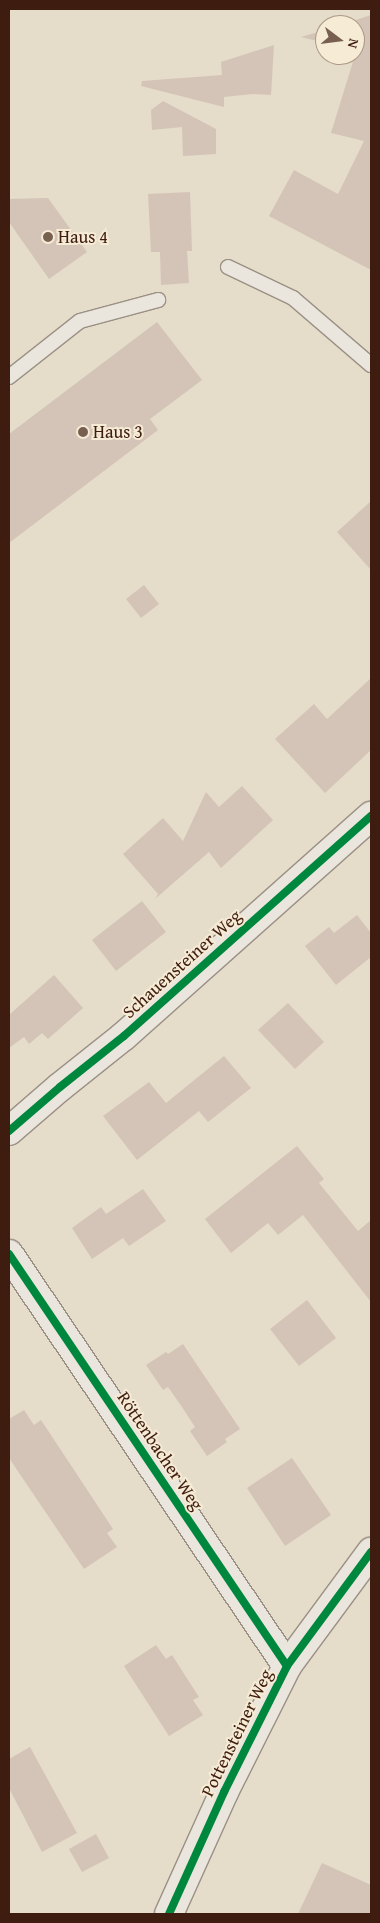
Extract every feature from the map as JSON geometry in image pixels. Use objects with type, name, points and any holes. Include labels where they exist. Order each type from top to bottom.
[{"type":"street","name":"Schauensteiner Weg","points":[[9,1131],[60,1086],[124,1036],[371,816]]},
{"type":"street","name":"Röttenbacher Weg","points":[[9,1254],[287,1666]]},
{"type":"street","name":"Pottensteiner Weg","points":[[169,1914],[224,1792],[287,1666],[371,1552]]},
{"type":"lane","points":[[228,267],[293,298],[371,365]]},
{"type":"lane","points":[[9,377],[80,321],[158,300]]},
{"type":"building","points":[[371,15],[371,270],[269,216],[294,170],[338,194],[364,141],[331,133],[352,65],[365,65],[365,17]]},
{"type":"building","points":[[315,33],[315,40],[301,37]]},
{"type":"building","points":[[274,45],[271,95],[252,94],[224,97],[224,107],[141,86],[142,81],[222,75],[221,62]]},
{"type":"building","points":[[163,101],[216,129],[216,154],[183,156],[182,127],[152,130],[151,110]]},
{"type":"building","points":[[190,192],[192,251],[187,251],[189,283],[161,285],[160,252],[151,252],[148,194]]},
{"type":"building","name":"Haus 4","points":[[48,198],[87,252],[49,279],[9,222],[9,199]]},
{"type":"building","name":"Haus 3","points":[[157,322],[202,380],[150,419],[158,430],[9,543],[9,434]]},
{"type":"building","points":[[371,501],[371,570],[337,532]]},
{"type":"building","points":[[144,585],[159,604],[141,618],[126,599]]},
{"type":"building","points":[[371,678],[371,750],[325,793],[275,739],[314,704],[327,719]]},
{"type":"building","points":[[242,786],[273,820],[221,868],[209,852],[155,899],[158,894],[123,854],[163,818],[183,841],[206,792],[219,807]]},
{"type":"building","points":[[142,901],[166,932],[116,971],[92,940]]},
{"type":"building","points":[[357,915],[371,933],[371,957],[336,985],[305,946],[329,927],[334,933]]},
{"type":"building","points":[[54,975],[83,1008],[48,1039],[42,1033],[29,1044],[24,1037],[9,1048],[9,1015]]},
{"type":"building","points":[[288,1003],[324,1042],[295,1069],[258,1030]]},
{"type":"building","points":[[224,1056],[251,1088],[208,1122],[199,1111],[137,1160],[103,1116],[149,1082],[166,1103]]},
{"type":"building","points":[[297,1146],[324,1179],[319,1183],[358,1231],[371,1220],[371,1302],[303,1215],[278,1235],[268,1223],[231,1253],[205,1219]]},
{"type":"building","points":[[143,1189],[166,1221],[129,1246],[123,1238],[92,1259],[72,1228],[101,1207],[106,1214]]},
{"type":"building","points":[[307,1300],[336,1338],[299,1366],[270,1329]]},
{"type":"building","points":[[183,1344],[240,1429],[225,1439],[227,1442],[207,1456],[190,1431],[195,1427],[182,1407],[168,1387],[163,1390],[146,1365]]},
{"type":"building","points":[[24,1410],[34,1425],[41,1420],[113,1529],[107,1533],[117,1547],[84,1569],[9,1458],[9,1419]]},
{"type":"building","points":[[292,1458],[331,1515],[285,1546],[247,1488]]},
{"type":"building","points":[[156,1645],[166,1659],[172,1655],[199,1697],[193,1700],[203,1715],[169,1736],[124,1666]]},
{"type":"building","points":[[30,1747],[77,1833],[42,1852],[9,1788],[9,1759]]},
{"type":"building","points":[[96,1834],[109,1858],[82,1872],[69,1849]]},
{"type":"building","points":[[322,1863],[371,1885],[371,1914],[298,1914]]},
{"type":"cycle path","points":[[9,1131],[124,1036],[371,816]]},
{"type":"cycle path","points":[[9,1254],[287,1666]]},
{"type":"cycle path","points":[[169,1914],[224,1792],[287,1666],[371,1552]]},
{"type":"place","name":"Haus 4","points":[[48,237]]},
{"type":"place","name":"Haus 3","points":[[83,432]]}]
